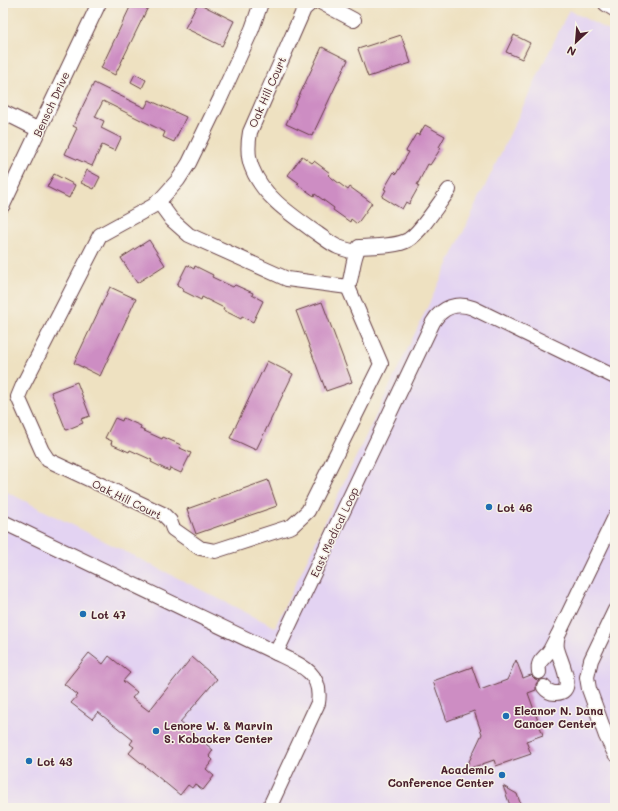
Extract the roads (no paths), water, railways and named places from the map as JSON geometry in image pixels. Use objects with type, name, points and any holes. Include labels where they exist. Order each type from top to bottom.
[{"type":"main road","points":[[607,3],[615,8]]},
{"type":"street","name":"Bensch Drive","points":[[3,205],[99,3]]},
{"type":"street","name":"Oak Hill Court","points":[[261,3],[249,36],[189,163],[178,180],[153,206],[100,235],[23,385],[18,398],[42,451],[48,460],[163,514],[170,521],[173,529],[200,548],[215,551],[292,526],[308,511],[381,364],[348,287]]},
{"type":"street","name":"Oak Hill Court","points":[[354,20],[311,4],[304,9],[250,132],[248,142],[249,158],[258,180],[284,210],[337,247],[356,252]]},
{"type":"street","points":[[3,112],[39,130]]},
{"type":"street","points":[[158,201],[172,220],[189,235],[287,279],[348,287],[352,278],[358,247],[394,244],[407,241],[419,230],[449,190]]},
{"type":"street","name":"East Medical Loop","points":[[276,653],[433,322],[439,314],[454,306],[462,305],[473,308],[615,377]]},
{"type":"street","points":[[539,672],[538,667],[541,659],[551,650],[615,517]]},
{"type":"street","points":[[3,522],[276,653],[301,666],[309,672],[317,685],[318,696],[315,711],[269,808]]},
{"type":"street","points":[[615,610],[591,660],[587,677],[589,689],[606,736],[615,754]]},
{"type":"street","points":[[544,687],[550,692],[557,693],[563,691],[567,686],[567,679],[557,648],[558,635]]},
{"type":"place","name":"Lot 46","points":[[489,507]]},
{"type":"place","name":"Lot 47","points":[[83,614]]},
{"type":"place","name":"Eleanor N. Dana Cancer Center","points":[[506,716]]},
{"type":"place","name":"Lenore W. & Marvin S. Kobacker Center","points":[[156,731]]},
{"type":"place","name":"Lot 43","points":[[29,761]]},
{"type":"place","name":"Academic Conference Center","points":[[502,775]]}]
